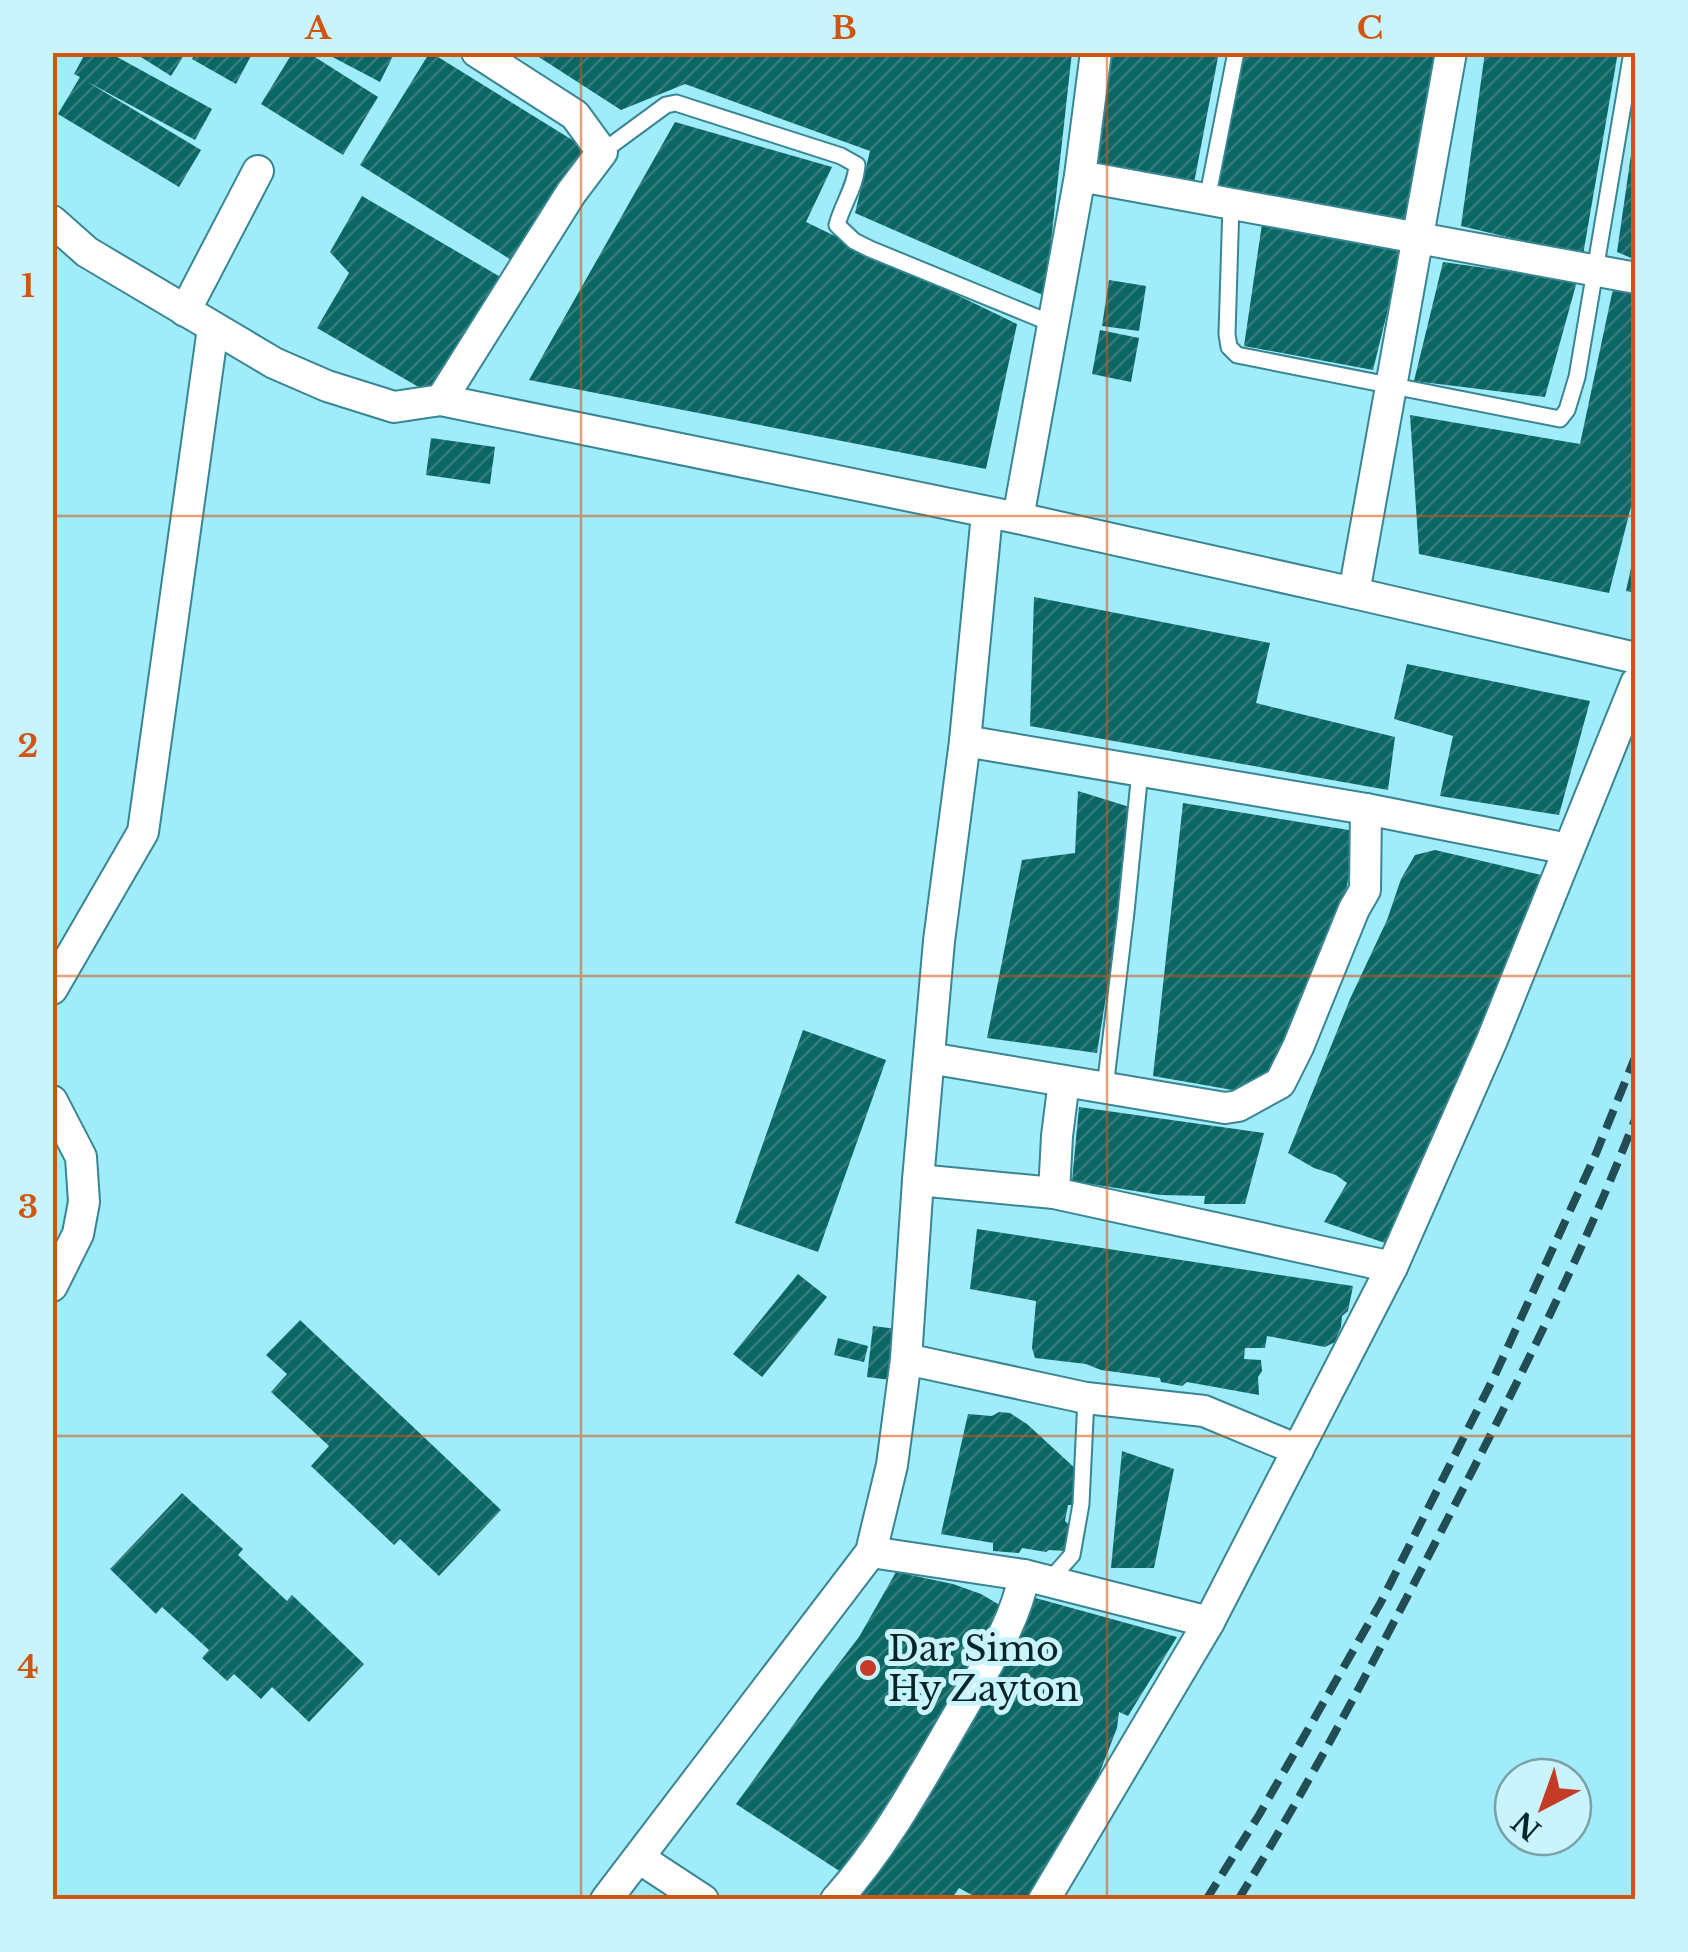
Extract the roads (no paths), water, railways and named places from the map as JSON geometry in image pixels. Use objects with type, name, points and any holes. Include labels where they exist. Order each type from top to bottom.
[{"type":"street","points":[[441,400],[570,193],[602,152],[575,115],[476,52]]},
{"type":"street","points":[[1018,518],[1080,176],[1096,52]]},
{"type":"street","points":[[1354,592],[1451,52]]},
{"type":"street","points":[[185,312],[258,171]]},
{"type":"street","points":[[1080,176],[1636,278]]},
{"type":"street","points":[[52,221],[87,252],[274,363],[328,386],[394,407],[441,400],[1018,518],[1636,658]]},
{"type":"street","points":[[52,989],[144,832],[213,328]]},
{"type":"street","points":[[606,1900],[871,1552],[892,1465],[906,1358],[939,941],[965,741],[987,514]]},
{"type":"street","points":[[1044,1900],[1209,1622],[1392,1267],[1492,1040],[1636,683]]},
{"type":"street","points":[[965,741],[1366,809],[1568,849]]},
{"type":"street","points":[[928,1058],[1225,1108],[1238,1106],[1280,1083],[1365,890],[1366,809]]},
{"type":"street","points":[[1054,1193],[1064,1081]]},
{"type":"street","points":[[52,1101],[81,1157],[84,1202],[78,1234],[52,1286]]},
{"type":"street","points":[[918,1180],[1054,1193],[1392,1267]]},
{"type":"street","points":[[906,1358],[1086,1398],[1204,1411],[1298,1450]]},
{"type":"street","points":[[871,1552],[1037,1578],[1209,1622]]},
{"type":"street","points":[[836,1900],[863,1870],[937,1752],[1021,1597],[1037,1578]]},
{"type":"street","points":[[639,1858],[703,1900]]},
{"type":"lane","points":[[1236,52],[1219,202],[1229,347],[1237,355],[1560,419],[1577,377],[1632,52]]},
{"type":"lane","points":[[602,152],[666,105],[676,103],[842,156],[856,166],[837,225],[845,235],[870,250],[1053,324]]},
{"type":"lane","points":[[1105,1088],[1140,771]]},
{"type":"lane","points":[[1037,1578],[1072,1556],[1081,1504],[1086,1398]]},
{"type":"railway","points":[[1206,1900],[1381,1602],[1495,1375],[1595,1156],[1636,1055]]},
{"type":"railway","points":[[1238,1900],[1346,1712],[1522,1372],[1636,1117]]},
{"type":"place","name":"Dar Simo Hy Zayton","points":[[868,1668]]}]
